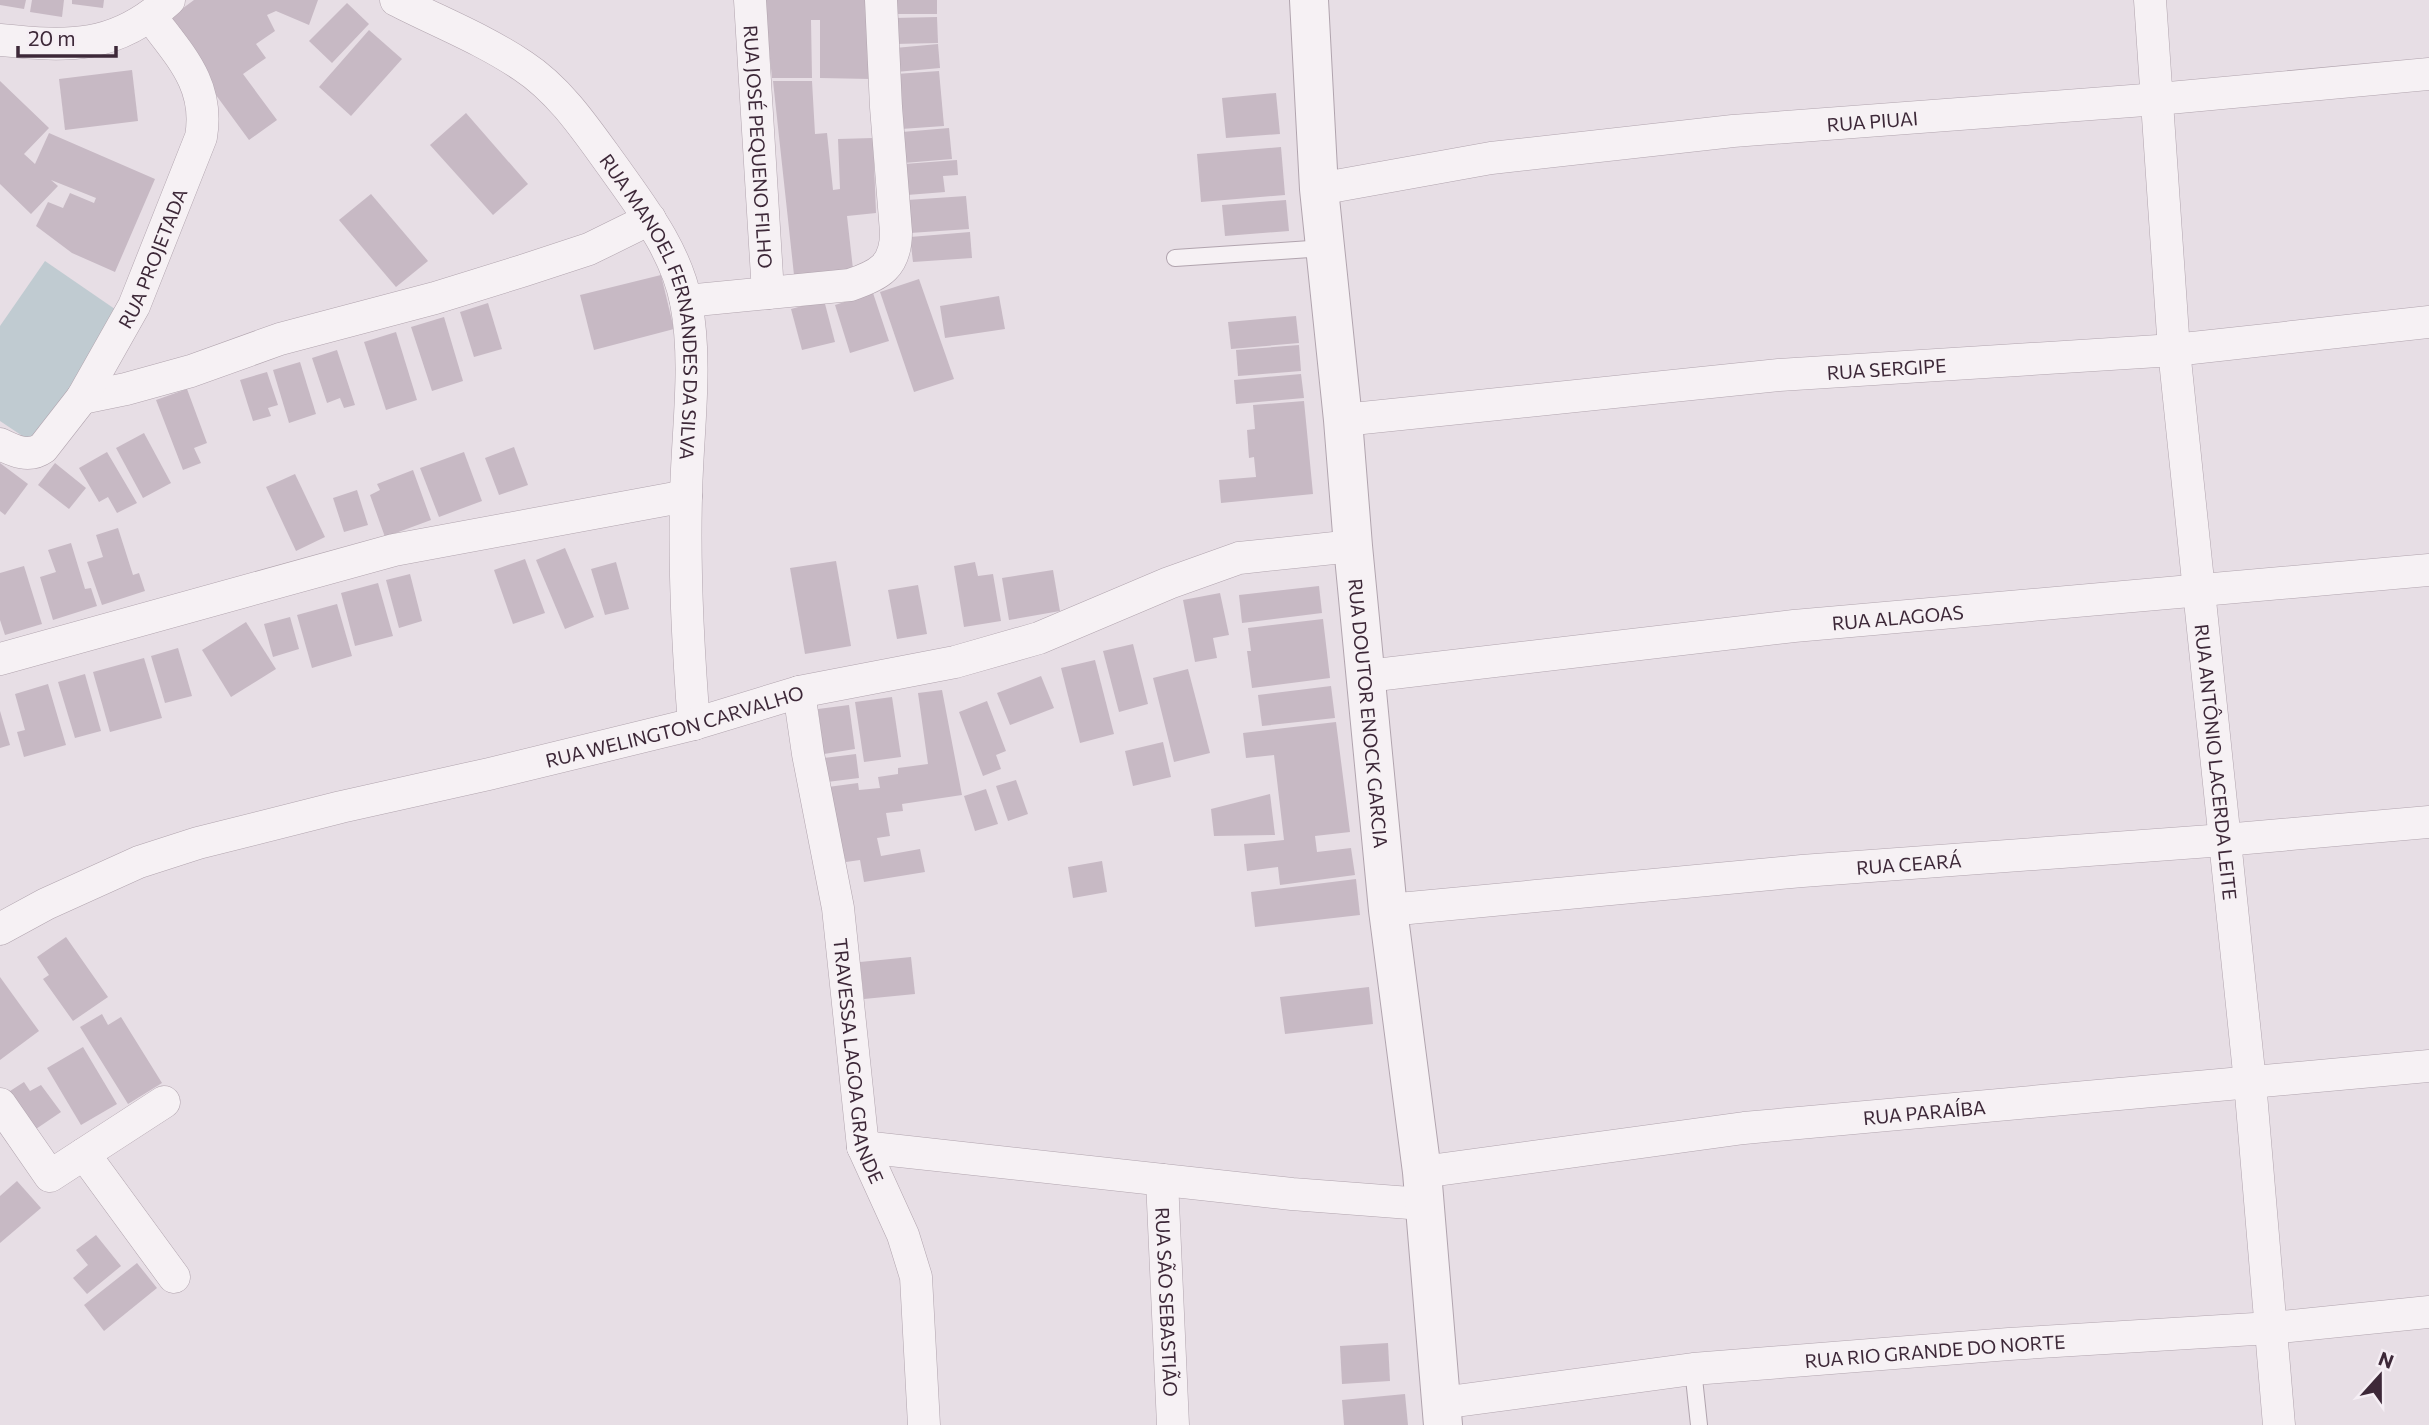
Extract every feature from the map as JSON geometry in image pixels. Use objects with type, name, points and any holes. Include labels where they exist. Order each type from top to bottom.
[{"type":"street","name":"RUA MANOEL FERNANDES DA SILVA","points":[[396,0],[481,40],[524,66],[551,88],[586,128],[650,219],[671,256],[686,301],[690,347],[685,609],[694,724]]},
{"type":"street","name":"RUA JOSÉ PEQUENO FILHO","points":[[750,0],[768,293]]},
{"type":"street","points":[[686,301],[828,289],[873,278],[887,265],[895,251],[896,213],[886,107],[881,0]]},
{"type":"street","name":"RUA DOUTOR ENOCK GARCIA","points":[[1309,0],[1319,189],[1388,911],[1422,1188],[1442,1414]]},
{"type":"street","name":"RUA ANTÔNIO LACERDA LEITE","points":[[2150,0],[2174,350],[2250,1082],[2278,1425]]},
{"type":"street","points":[[0,40],[96,42],[116,36],[160,9]]},
{"type":"street","name":"RUA PROJETADA","points":[[0,444],[24,453],[37,452],[82,398],[134,306],[201,137],[203,100],[160,9]]},
{"type":"street","name":"RUA PIUAI","points":[[1319,189],[1490,158],[1733,131],[2158,99],[2429,74]]},
{"type":"street","points":[[82,398],[191,371],[280,339],[435,298],[522,271],[589,249],[650,219]]},
{"type":"street","name":"RUA SERGIPE","points":[[1343,420],[1779,374],[2174,350],[2429,322]]},
{"type":"street","points":[[0,659],[394,550],[686,496]]},
{"type":"street","name":"RUA WELINGTON CARVALHO","points":[[0,929],[46,904],[139,862],[198,844],[341,807],[694,724],[799,692],[954,662],[1040,638],[1169,583],[1239,558],[1353,546]]},
{"type":"street","name":"RUA ALAGOAS","points":[[1367,676],[1794,626],[2429,570]]},
{"type":"street","name":"TRAVESSA LAGOA GRANDE","points":[[799,692],[808,754],[838,908],[863,1147],[903,1235],[916,1277],[924,1425]]},
{"type":"street","name":"RUA CEARÁ","points":[[1388,911],[1802,871],[2429,822]]},
{"type":"street","name":"RUA PARAÍBA","points":[[863,1147],[1292,1194],[1422,1188],[1744,1128],[2429,1066]]},
{"type":"street","points":[[0,1104],[50,1175],[164,1102]]},
{"type":"street","points":[[84,1154],[174,1277]]},
{"type":"street","name":"RUA SÃO SEBASTIÃO","points":[[1162,1180],[1172,1425]]},
{"type":"street","name":"RUA RIO GRANDE DO NORTE","points":[[1442,1414],[1693,1369],[2009,1344],[2271,1328],[2429,1312]]},
{"type":"lane","points":[[1175,258],[1325,248]]},
{"type":"lane","points":[[1693,1369],[1699,1425]]},
{"type":"shaded area","points":[[45,261],[125,316],[36,445],[0,421],[0,326]]},
{"type":"building","points":[[0,0],[26,0],[24,9],[0,5]]},
{"type":"building","points":[[32,0],[64,0],[62,17],[30,12]]},
{"type":"building","points":[[72,0],[104,0],[103,8],[72,4]]},
{"type":"building","points":[[194,0],[318,0],[309,25],[276,11],[267,15],[275,31],[256,44],[266,58],[243,74],[277,120],[249,140],[163,23]]},
{"type":"building","points":[[764,0],[867,0],[871,79],[820,78],[820,20],[811,20],[812,78],[772,78]]},
{"type":"building","points":[[893,0],[937,0],[937,14],[893,14]]},
{"type":"building","points":[[347,3],[369,24],[332,63],[309,41]]},
{"type":"building","points":[[937,17],[938,43],[894,44],[894,18]]},
{"type":"building","points":[[369,30],[402,59],[351,116],[319,87]]},
{"type":"building","points":[[938,44],[940,68],[896,72],[895,48]]},
{"type":"building","points":[[132,70],[138,121],[65,130],[59,79]]},
{"type":"building","points":[[939,71],[944,126],[901,129],[896,74]]},
{"type":"building","points":[[0,81],[49,128],[24,154],[35,164],[49,133],[155,179],[115,272],[72,253],[36,226],[48,202],[63,208],[70,193],[94,203],[96,198],[51,180],[58,186],[31,214],[0,184]]},
{"type":"building","points":[[773,81],[812,81],[815,134],[827,133],[833,190],[840,189],[838,139],[873,138],[876,213],[847,216],[853,269],[794,275]]},
{"type":"building","points":[[1276,93],[1280,134],[1226,138],[1222,98]]},
{"type":"building","points":[[466,113],[528,184],[493,215],[430,145]]},
{"type":"building","points":[[949,128],[952,159],[904,163],[902,132]]},
{"type":"building","points":[[1281,147],[1285,195],[1201,202],[1197,154]]},
{"type":"building","points":[[957,160],[958,175],[943,176],[945,192],[907,195],[904,164]]},
{"type":"building","points":[[371,194],[428,261],[396,287],[339,220]]},
{"type":"building","points":[[966,196],[969,229],[910,233],[907,200]]},
{"type":"building","points":[[1286,200],[1289,231],[1225,236],[1222,205]]},
{"type":"building","points":[[970,232],[972,258],[913,262],[910,237]]},
{"type":"building","points":[[661,275],[674,329],[594,350],[580,295]]},
{"type":"building","points":[[919,279],[954,379],[914,392],[880,292]]},
{"type":"building","points":[[873,293],[889,341],[850,353],[835,305]]},
{"type":"building","points":[[999,296],[1005,329],[945,338],[940,306]]},
{"type":"building","points":[[824,300],[835,342],[802,350],[791,309]]},
{"type":"building","points":[[488,303],[502,349],[474,357],[460,312]]},
{"type":"building","points":[[1296,316],[1299,343],[1231,349],[1228,322]]},
{"type":"building","points":[[444,317],[463,381],[432,391],[411,327]]},
{"type":"building","points":[[396,332],[417,400],[386,410],[364,342]]},
{"type":"building","points":[[1299,345],[1301,371],[1238,376],[1236,350]]},
{"type":"building","points":[[337,350],[355,405],[344,408],[340,398],[327,403],[312,358]]},
{"type":"building","points":[[300,362],[316,414],[289,423],[273,370]]},
{"type":"building","points":[[267,372],[278,405],[268,408],[271,416],[253,421],[240,380]]},
{"type":"building","points":[[1301,374],[1304,398],[1236,404],[1234,380]]},
{"type":"building","points":[[187,389],[207,443],[194,448],[201,463],[183,470],[156,400]]},
{"type":"building","points":[[1304,401],[1313,494],[1221,503],[1219,480],[1256,477],[1254,457],[1249,458],[1247,430],[1255,429],[1253,405]]},
{"type":"building","points":[[144,433],[171,483],[143,498],[116,448]]},
{"type":"building","points":[[514,447],[528,485],[499,495],[485,458]]},
{"type":"building","points":[[107,452],[137,503],[117,513],[108,497],[99,502],[79,468]]},
{"type":"building","points":[[464,452],[482,501],[439,517],[420,468]]},
{"type":"building","points":[[0,463],[28,484],[5,515],[0,511]]},
{"type":"building","points":[[55,463],[86,488],[69,509],[38,485]]},
{"type":"building","points":[[413,470],[431,520],[385,537],[370,495],[380,490],[377,484]]},
{"type":"building","points":[[295,474],[325,537],[296,551],[266,487]]},
{"type":"building","points":[[357,490],[368,525],[344,532],[333,498]]},
{"type":"building","points":[[118,528],[133,575],[139,573],[145,591],[102,605],[87,562],[103,557],[96,535]]},
{"type":"building","points":[[71,543],[85,589],[91,588],[97,606],[53,620],[40,577],[56,572],[48,550]]},
{"type":"building","points":[[565,548],[594,617],[565,629],[536,560]]},
{"type":"building","points":[[525,559],[545,613],[513,624],[494,570]]},
{"type":"building","points":[[836,561],[851,646],[805,654],[790,568]]},
{"type":"building","points":[[616,562],[629,609],[605,615],[591,569]]},
{"type":"building","points":[[975,562],[978,576],[993,574],[1001,621],[964,627],[954,566]]},
{"type":"building","points":[[24,566],[42,624],[5,635],[0,620],[0,573]]},
{"type":"building","points":[[1053,570],[1060,611],[1009,620],[1002,578]]},
{"type":"building","points":[[410,574],[422,621],[399,628],[386,580]]},
{"type":"building","points":[[378,583],[393,636],[355,646],[341,593]]},
{"type":"building","points":[[918,585],[927,634],[897,639],[888,590]]},
{"type":"building","points":[[1319,586],[1322,613],[1242,623],[1239,595]]},
{"type":"building","points":[[1220,593],[1229,635],[1213,638],[1217,658],[1195,662],[1183,600]]},
{"type":"building","points":[[337,604],[352,656],[312,668],[297,615]]},
{"type":"building","points":[[290,617],[299,649],[273,657],[264,624]]},
{"type":"building","points":[[1323,619],[1330,678],[1252,688],[1247,651],[1251,651],[1248,628]]},
{"type":"building","points":[[246,622],[276,669],[231,697],[202,650]]},
{"type":"building","points":[[1133,644],[1148,704],[1119,712],[1103,651]]},
{"type":"building","points":[[178,648],[192,696],[165,703],[151,656]]},
{"type":"building","points":[[144,658],[162,718],[110,732],[93,672]]},
{"type":"building","points":[[1095,660],[1114,734],[1080,743],[1061,668]]},
{"type":"building","points":[[1188,669],[1210,753],[1174,762],[1153,678]]},
{"type":"building","points":[[85,674],[101,731],[75,738],[58,682]]},
{"type":"building","points":[[1041,676],[1054,708],[1010,725],[997,693]]},
{"type":"building","points":[[48,684],[66,745],[24,757],[17,732],[25,730],[15,694]]},
{"type":"building","points":[[1331,686],[1335,718],[1262,726],[1258,695]]},
{"type":"building","points":[[942,690],[962,795],[902,804],[903,811],[886,813],[890,836],[877,838],[881,856],[920,849],[925,872],[864,882],[860,860],[846,862],[833,819],[828,787],[858,783],[859,790],[880,788],[878,777],[898,774],[898,768],[928,764],[918,693]]},
{"type":"building","points":[[892,697],[901,757],[864,762],[855,702]]},
{"type":"building","points":[[987,701],[1006,751],[996,755],[1001,769],[983,776],[959,712]]},
{"type":"building","points":[[849,705],[855,749],[824,754],[818,709]]},
{"type":"building","points":[[0,711],[10,745],[0,748]]},
{"type":"building","points":[[1336,722],[1350,832],[1315,836],[1317,852],[1351,848],[1355,875],[1280,885],[1278,867],[1247,871],[1244,844],[1284,840],[1274,755],[1246,758],[1243,733]]},
{"type":"building","points":[[1163,742],[1171,777],[1133,786],[1125,751]]},
{"type":"building","points":[[856,754],[859,778],[827,782],[824,758]]},
{"type":"building","points":[[1016,780],[1028,814],[1008,821],[996,786]]},
{"type":"building","points":[[986,789],[998,824],[975,831],[964,796]]},
{"type":"building","points":[[1270,794],[1275,835],[1214,836],[1211,809]]},
{"type":"building","points":[[1102,861],[1107,892],[1073,898],[1068,867]]},
{"type":"building","points":[[1356,879],[1360,915],[1255,927],[1251,892]]},
{"type":"building","points":[[66,937],[108,997],[73,1021],[43,979],[49,975],[37,957]]},
{"type":"building","points":[[911,957],[915,994],[864,999],[860,962]]},
{"type":"building","points":[[0,977],[39,1031],[0,1060]]},
{"type":"building","points":[[1369,987],[1373,1024],[1285,1034],[1280,997]]},
{"type":"building","points":[[102,1014],[108,1025],[121,1017],[162,1083],[128,1104],[80,1027]]},
{"type":"building","points":[[83,1047],[117,1104],[81,1125],[47,1068]]},
{"type":"building","points":[[24,1082],[30,1091],[41,1085],[61,1112],[33,1131],[7,1093]]},
{"type":"building","points":[[17,1181],[41,1208],[0,1243],[0,1196]]},
{"type":"building","points":[[96,1235],[121,1266],[87,1294],[73,1278],[88,1265],[76,1250]]},
{"type":"building","points":[[137,1263],[157,1288],[104,1331],[84,1305]]},
{"type":"building","points":[[1388,1343],[1390,1381],[1342,1384],[1340,1346]]},
{"type":"building","points":[[1405,1394],[1408,1425],[1344,1425],[1342,1400]]}]
